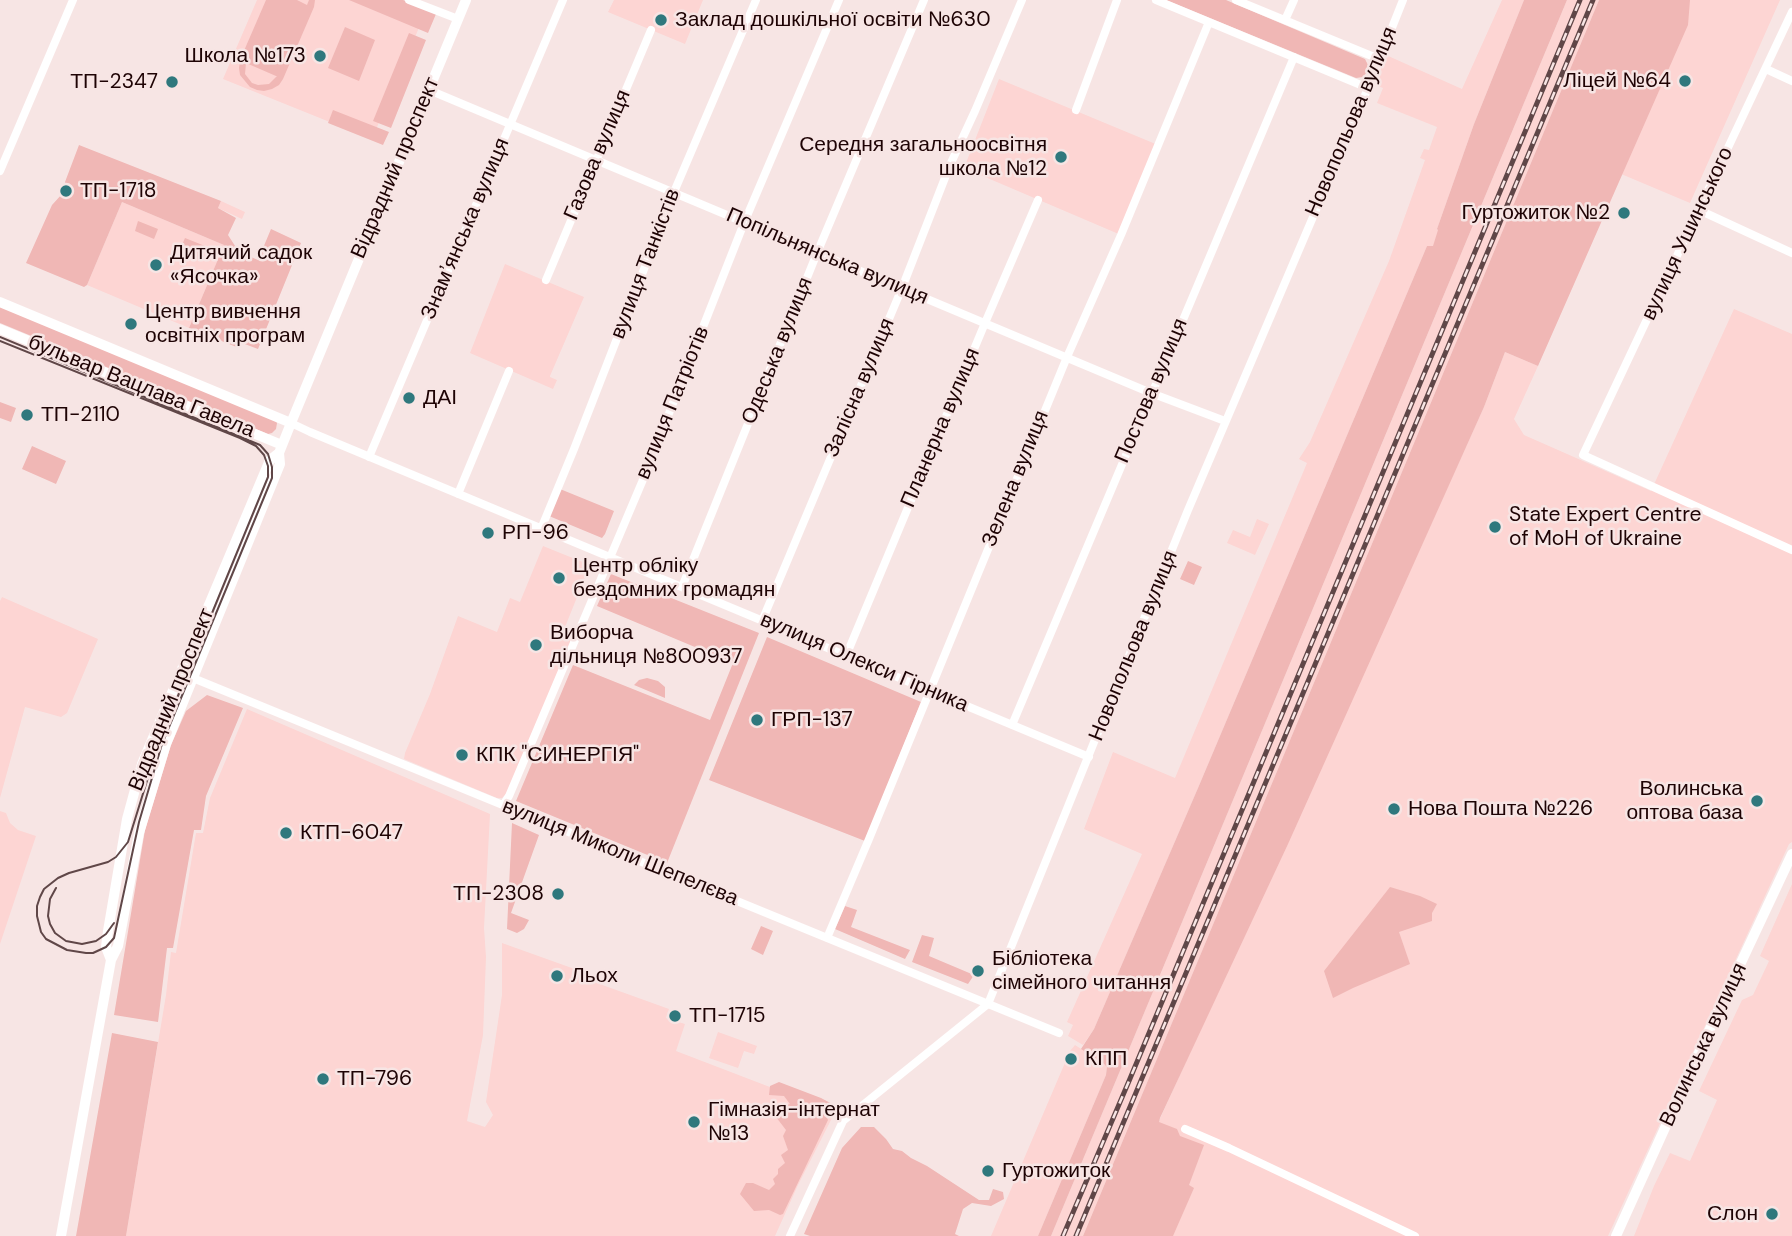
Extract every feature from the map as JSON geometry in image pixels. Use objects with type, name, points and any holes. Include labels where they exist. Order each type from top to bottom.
[{"type":"main road","name":"Відрадний проспект","points":[[61,1236],[111,960],[118,946],[139,833],[166,744],[280,464],[281,449],[291,423],[466,0]]},
{"type":"main road","name":"бульвар Вацлава Гавела","points":[[0,302],[291,423]]},
{"type":"main road","name":"бульвар Вацлава Гавела","points":[[0,329],[281,449]]},
{"type":"main road","name":"Відрадний проспект","points":[[111,960],[106,947],[108,931],[125,831],[142,764],[271,459],[281,449]]},
{"type":"street","points":[[0,171],[73,0]]},
{"type":"street","points":[[409,0],[458,19]]},
{"type":"street","name":"Знамʼянська вулиця","points":[[369,457],[563,0]]},
{"type":"street","name":"вулиця Танкістів","points":[[541,529],[674,192],[756,0]]},
{"type":"street","name":"вулиця Патріотів","points":[[503,805],[611,558],[744,223],[839,0]]},
{"type":"street","name":"Одеська вулиця","points":[[682,587],[817,253],[924,0]]},
{"type":"street","name":"Залісна вулиця","points":[[762,621],[902,288],[950,165],[1022,0]]},
{"type":"street","points":[[1076,110],[1117,0]]},
{"type":"street","points":[[1156,0],[1368,88]]},
{"type":"street","points":[[1236,0],[1379,59]]},
{"type":"street","points":[[1285,20],[1294,0]]},
{"type":"street","name":"Новопольова вулиця","points":[[988,1004],[1225,421],[1404,0]]},
{"type":"street","name":"вулиця Ушинського","points":[[1792,12],[1583,455],[1792,550]]},
{"type":"street","name":"Зелена вулиця","points":[[827,938],[1067,357],[1121,235],[1209,22]]},
{"type":"street","name":"Газова вулиця","points":[[546,280],[651,30]]},
{"type":"street","name":"Постова вулиця","points":[[1012,725],[1294,57]]},
{"type":"street","points":[[1766,68],[1792,81]]},
{"type":"street","name":"Попільнянська вулиця","points":[[429,90],[1151,393],[1225,421]]},
{"type":"street","name":"Планерна вулиця","points":[[846,656],[1038,200]]},
{"type":"street","points":[[1699,210],[1792,253]]},
{"type":"street","points":[[458,494],[509,371]]},
{"type":"street","name":"вулиця Олекси Гірника","points":[[291,423],[1089,757]]},
{"type":"street","name":"вулиця Миколи Шепелєва","points":[[181,673],[1059,1033]]},
{"type":"street","name":"Волинська вулиця","points":[[1616,1236],[1792,854]]},
{"type":"street","points":[[790,1236],[844,1121],[988,1004]]},
{"type":"street","points":[[1185,1129],[1415,1236]]},
{"type":"shaded area","name":"Школа №173","points":[[257,0],[399,0],[426,11],[372,139],[223,79]]},
{"type":"shaded area","points":[[266,0],[297,0],[307,5],[309,0],[315,0],[279,85],[264,91],[250,87],[240,75],[240,60]],"holes":[[[246,63],[277,76],[269,84],[252,83],[245,74]]]},
{"type":"shaded area","points":[[349,0],[403,0],[436,14],[428,33]]},
{"type":"shaded area","name":"Заклад дошкільної освіти №630","points":[[614,0],[703,0],[685,44],[608,12]]},
{"type":"shaded area","points":[[1166,0],[1226,0],[1365,59],[1367,72],[1363,77],[1356,78]]},
{"type":"shaded area","points":[[1502,0],[1524,0],[1474,124],[1433,247],[1427,246],[1198,788],[1094,1029],[1083,1045],[1068,1036],[1073,1025],[1067,1022],[1142,854],[1084,829],[1113,752],[1175,778],[1307,463],[1299,459],[1310,442],[1389,261],[1425,160],[1420,158],[1424,149],[1429,150],[1437,127],[1377,103],[1383,88],[1375,85],[1386,55],[1462,89]]},
{"type":"shaded area","points":[[1524,0],[1567,0],[1051,1236],[1038,1236],[1106,1075],[1107,1067],[1081,1049],[1094,1029],[1198,788],[1427,246],[1433,246],[1474,124]]},
{"type":"shaded area","points":[[1567,0],[1599,0],[1083,1236],[1051,1236]]},
{"type":"shaded area","points":[[1599,0],[1690,0],[1688,25],[1538,366],[1505,352],[1484,407],[1288,844],[1160,1118],[1159,1122],[1177,1129],[1180,1136],[1204,1145],[1189,1185],[1194,1188],[1173,1236],[1083,1236]]},
{"type":"shaded area","name":"Ліцей №64","points":[[1658,0],[1780,0],[1690,203],[1595,163]]},
{"type":"shaded area","points":[[345,27],[375,40],[359,81],[328,68]]},
{"type":"shaded area","points":[[409,33],[426,40],[391,128],[373,121]]},
{"type":"shaded area","name":"Середня загальноосвітня школа №12","points":[[999,79],[1158,145],[1121,235],[964,168]]},
{"type":"shaded area","points":[[333,110],[389,132],[383,145],[328,123]]},
{"type":"shaded area","points":[[79,145],[221,201],[218,208],[236,218],[228,235],[239,252],[258,260],[271,229],[301,243],[258,349],[242,343],[239,348],[189,328],[224,245],[122,202],[84,287],[26,263],[52,205],[62,194],[67,196],[71,187],[65,182]]},
{"type":"shaded area","points":[[221,201],[245,212],[242,219],[218,208]]},
{"type":"shaded area","name":"Дитячий садок «Ясочка»","points":[[122,202],[224,245],[189,328],[87,285]]},
{"type":"shaded area","points":[[138,221],[158,229],[154,239],[135,231]]},
{"type":"shaded area","points":[[185,238],[205,246],[199,260],[179,252]]},
{"type":"shaded area","points":[[505,264],[584,297],[550,376],[557,380],[553,389],[470,353]]},
{"type":"shaded area","points":[[0,306],[275,419],[276,429],[268,434],[0,323]]},
{"type":"shaded area","points":[[1734,309],[1792,334],[1792,842],[1608,1236],[1115,1236],[1138,1167],[1484,407],[1505,352],[1538,366],[1514,419],[1524,435],[1651,491]]},
{"type":"shaded area","points":[[0,402],[16,408],[11,422],[0,418]]},
{"type":"shaded area","points":[[32,446],[66,461],[56,484],[22,469]]},
{"type":"shaded area","points":[[560,489],[614,511],[602,538],[549,516]]},
{"type":"shaded area","points":[[1257,519],[1269,524],[1255,555],[1227,543],[1233,530],[1250,537]]},
{"type":"shaded area","points":[[543,546],[590,565],[563,632],[573,637],[507,793],[502,798],[497,798],[404,759],[405,753],[458,616],[497,632],[510,598],[520,602]]},
{"type":"shaded area","points":[[1188,561],[1202,567],[1194,585],[1180,579]]},
{"type":"shaded area","points":[[611,574],[759,633],[667,863],[516,801],[573,665],[710,720],[733,663],[597,606]]},
{"type":"shaded area","points":[[2,597],[98,639],[67,713],[61,717],[25,707],[0,798],[0,601]]},
{"type":"shaded area","points":[[767,637],[921,702],[865,841],[709,780]]},
{"type":"shaded area","points":[[647,678],[658,681],[665,687],[665,698],[634,685]]},
{"type":"shaded area","points":[[207,695],[243,708],[206,796],[201,830],[194,830],[173,948],[167,948],[158,1022],[114,1015],[145,830],[171,745],[186,711]]},
{"type":"shaded area","points":[[247,709],[490,814],[484,928],[486,957],[483,1035],[467,1121],[485,1127],[493,1115],[486,1102],[502,995],[502,943],[583,972],[583,978],[669,1009],[666,1018],[685,1024],[676,1051],[835,1112],[775,1236],[126,1236],[171,952],[176,953],[196,833],[203,833],[210,798]]},
{"type":"shaded area","points":[[0,811],[6,813],[10,823],[18,830],[36,836],[0,944]]},
{"type":"shaded area","points":[[512,823],[539,835],[511,913],[529,920],[524,929],[517,933],[507,929]]},
{"type":"shaded area","points":[[1792,884],[1792,1236],[1634,1236],[1670,1153],[1690,1161],[1717,1100],[1699,1091],[1742,1000],[1753,995],[1769,961],[1760,956]]},
{"type":"shaded area","points":[[1390,887],[1437,904],[1432,913],[1432,921],[1399,932],[1410,964],[1333,998],[1324,971]]},
{"type":"shaded area","points":[[845,906],[857,910],[851,927],[910,950],[905,959],[835,929]]},
{"type":"shaded area","points":[[761,926],[773,931],[763,955],[751,949]]},
{"type":"shaded area","points":[[922,935],[934,938],[929,956],[974,975],[968,984],[912,962]]},
{"type":"shaded area","points":[[718,1032],[757,1046],[754,1054],[744,1051],[738,1068],[709,1058]]},
{"type":"shaded area","points":[[112,1033],[158,1042],[126,1236],[76,1236]]},
{"type":"shaded area","points":[[1075,1045],[1103,1063],[1107,1067],[1106,1075],[1038,1236],[991,1236],[1070,1051]]},
{"type":"shaded area","points":[[779,1082],[838,1107],[826,1116],[828,1120],[783,1214],[780,1215],[769,1210],[754,1211],[740,1194],[746,1183],[769,1190],[775,1184],[773,1179],[778,1174],[778,1169],[785,1163],[781,1155],[788,1150],[783,1136],[786,1130],[776,1117],[779,1107],[790,1104],[784,1096],[769,1095],[770,1086]]},
{"type":"shaded area","points":[[861,1127],[874,1127],[893,1149],[902,1151],[979,1200],[989,1200],[993,1189],[1003,1192],[1004,1199],[991,1206],[972,1203],[963,1209],[955,1234],[959,1236],[804,1234],[842,1148]]},
{"type":"tram line","points":[[0,337],[260,445],[268,454],[272,467],[272,478],[162,744],[139,822],[114,938],[106,947],[93,953],[67,950],[46,939],[41,932],[37,916],[40,897],[44,889],[58,878],[108,862],[116,857],[128,842],[159,742],[268,477],[268,466],[264,455],[256,446],[240,438],[0,341]]},
{"type":"tram line","points":[[56,888],[50,899],[48,916],[55,933],[66,941],[82,944],[96,941],[106,934],[114,923]]},
{"type":"railway","points":[[1063,1236],[1580,0]]},
{"type":"railway","points":[[1076,1236],[1593,0]]},
{"type":"place","name":"Заклад дошкільної освіти №630","points":[[661,20]]},
{"type":"place","name":"Школа №173","points":[[320,56]]},
{"type":"place","name":"Ліцей №64","points":[[1685,81]]},
{"type":"place","name":"ТП-2347","points":[[172,82]]},
{"type":"place","name":"Середня загальноосвітня школа №12","points":[[1061,157]]},
{"type":"place","name":"ТП-1718","points":[[66,191]]},
{"type":"place","name":"Гуртожиток №2","points":[[1624,213]]},
{"type":"place","name":"Дитячий садок «Ясочка»","points":[[156,265]]},
{"type":"place","name":"Центр вивчення освітніх програм","points":[[131,324]]},
{"type":"place","name":"ДАІ","points":[[409,398]]},
{"type":"place","name":"ТП-2110","points":[[27,415]]},
{"type":"place","name":"State Expert Centre of MoH of Ukraine","points":[[1495,527]]},
{"type":"place","name":"РП-96","points":[[488,533]]},
{"type":"place","name":"Центр обліку бездомних громадян","points":[[559,578]]},
{"type":"place","name":"Виборча дільниця №800937","points":[[536,645]]},
{"type":"place","name":"ГРП-137","points":[[757,720]]},
{"type":"place","name":"КПК \"СИНЕРГІЯ\"","points":[[462,755]]},
{"type":"place","name":"Волинська оптова база","points":[[1757,801]]},
{"type":"place","name":"Нова Пошта №226","points":[[1394,809]]},
{"type":"place","name":"КТП-6047","points":[[286,833]]},
{"type":"place","name":"ТП-2308","points":[[558,894]]},
{"type":"place","name":"Бібліотека сімейного читання","points":[[978,971]]},
{"type":"place","name":"Льох","points":[[557,976]]},
{"type":"place","name":"ТП-1715","points":[[675,1016]]},
{"type":"place","name":"КПП","points":[[1071,1059]]},
{"type":"place","name":"ТП-796","points":[[323,1079]]},
{"type":"place","name":"Гімназія-інтернат №13","points":[[694,1122]]},
{"type":"place","name":"Гуртожиток","points":[[988,1171]]},
{"type":"place","name":"Слон","points":[[1772,1214]]}]
